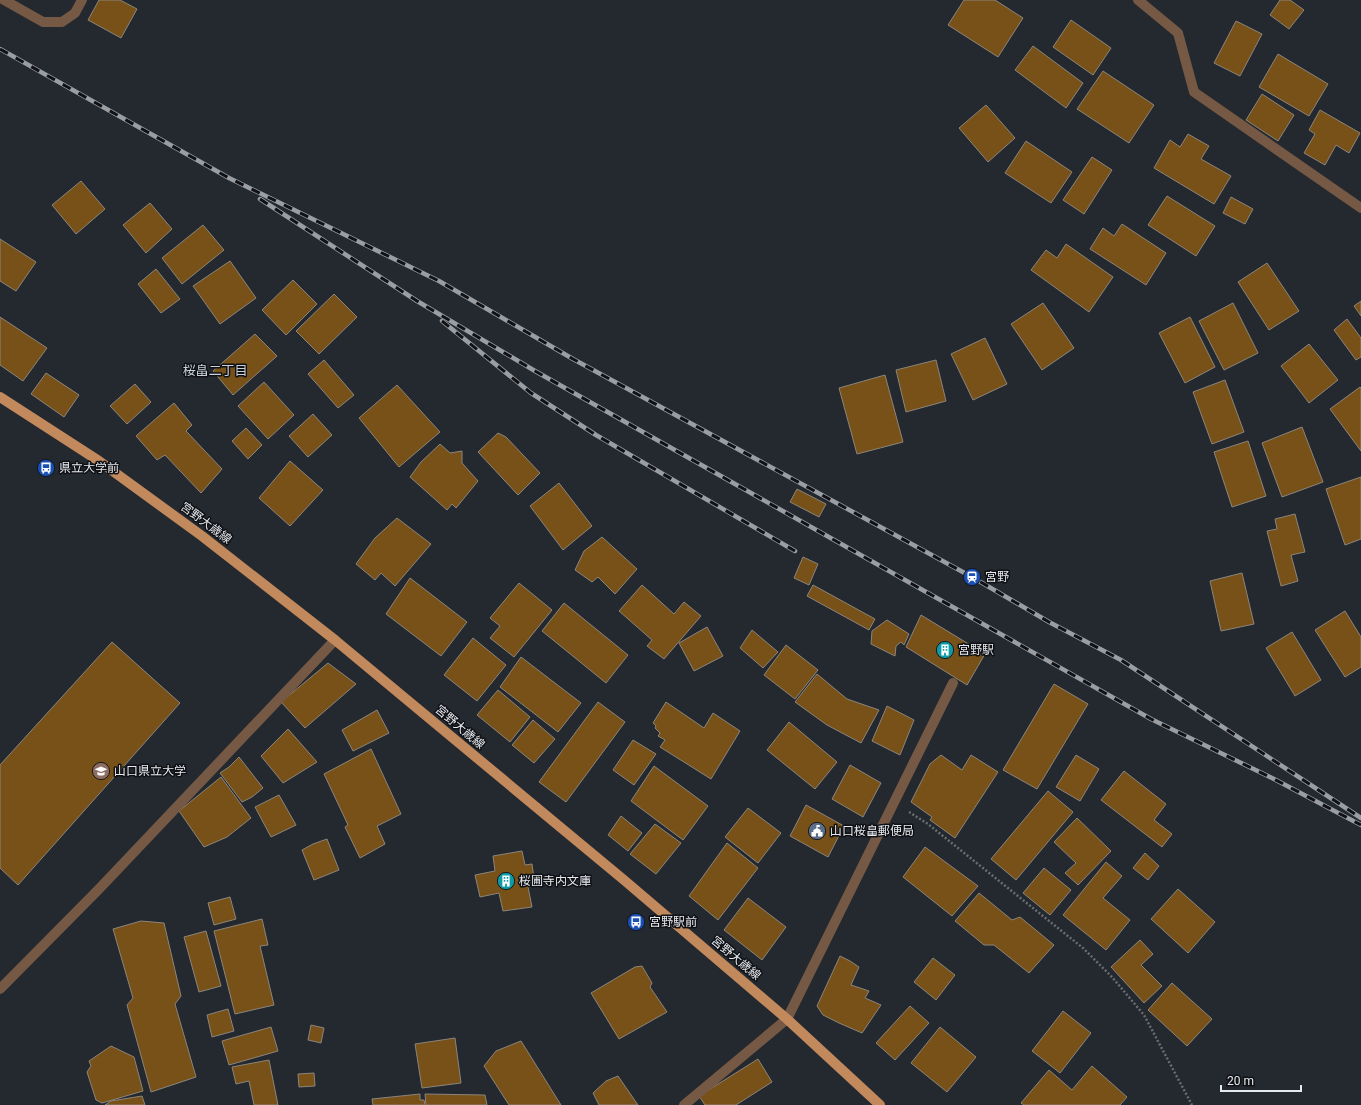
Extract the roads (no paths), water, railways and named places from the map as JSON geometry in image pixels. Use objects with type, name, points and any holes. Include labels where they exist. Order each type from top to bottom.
[{"type":"main road","name":"宮野大歳線","points":[[0,396],[99,461],[202,536],[335,640],[624,880],[787,1019],[880,1105]]},
{"type":"street","points":[[4,0],[43,22],[62,22],[75,13],[82,0]]},
{"type":"street","points":[[1138,0],[1178,33],[1194,92],[1361,208]]},
{"type":"street","points":[[0,989],[99,889],[335,640]]},
{"type":"street","points":[[684,1105],[787,1019],[953,683]]},
{"type":"railway","points":[[0,49],[229,178],[439,281],[573,359],[972,577],[1049,622],[1121,660],[1361,818]]},
{"type":"railway","points":[[260,199],[417,301],[535,371],[1151,719],[1274,779],[1361,825]]},
{"type":"railway","points":[[442,321],[531,393],[596,435],[795,551]]},
{"type":"place","name":"県立大学前","points":[[46,468]]},
{"type":"place","name":"宮野","points":[[972,577]]},
{"type":"place","name":"宮野駅","points":[[945,650]]},
{"type":"place","name":"山口県立大学","points":[[101,771]]},
{"type":"place","name":"山口桜畠郵便局","points":[[817,831]]},
{"type":"place","name":"桜圃寺内文庫","points":[[506,881]]},
{"type":"place","name":"宮野駅前","points":[[636,922]]},
{"type":"district","name":"桜畠二丁目","points":[[215,370]]}]
